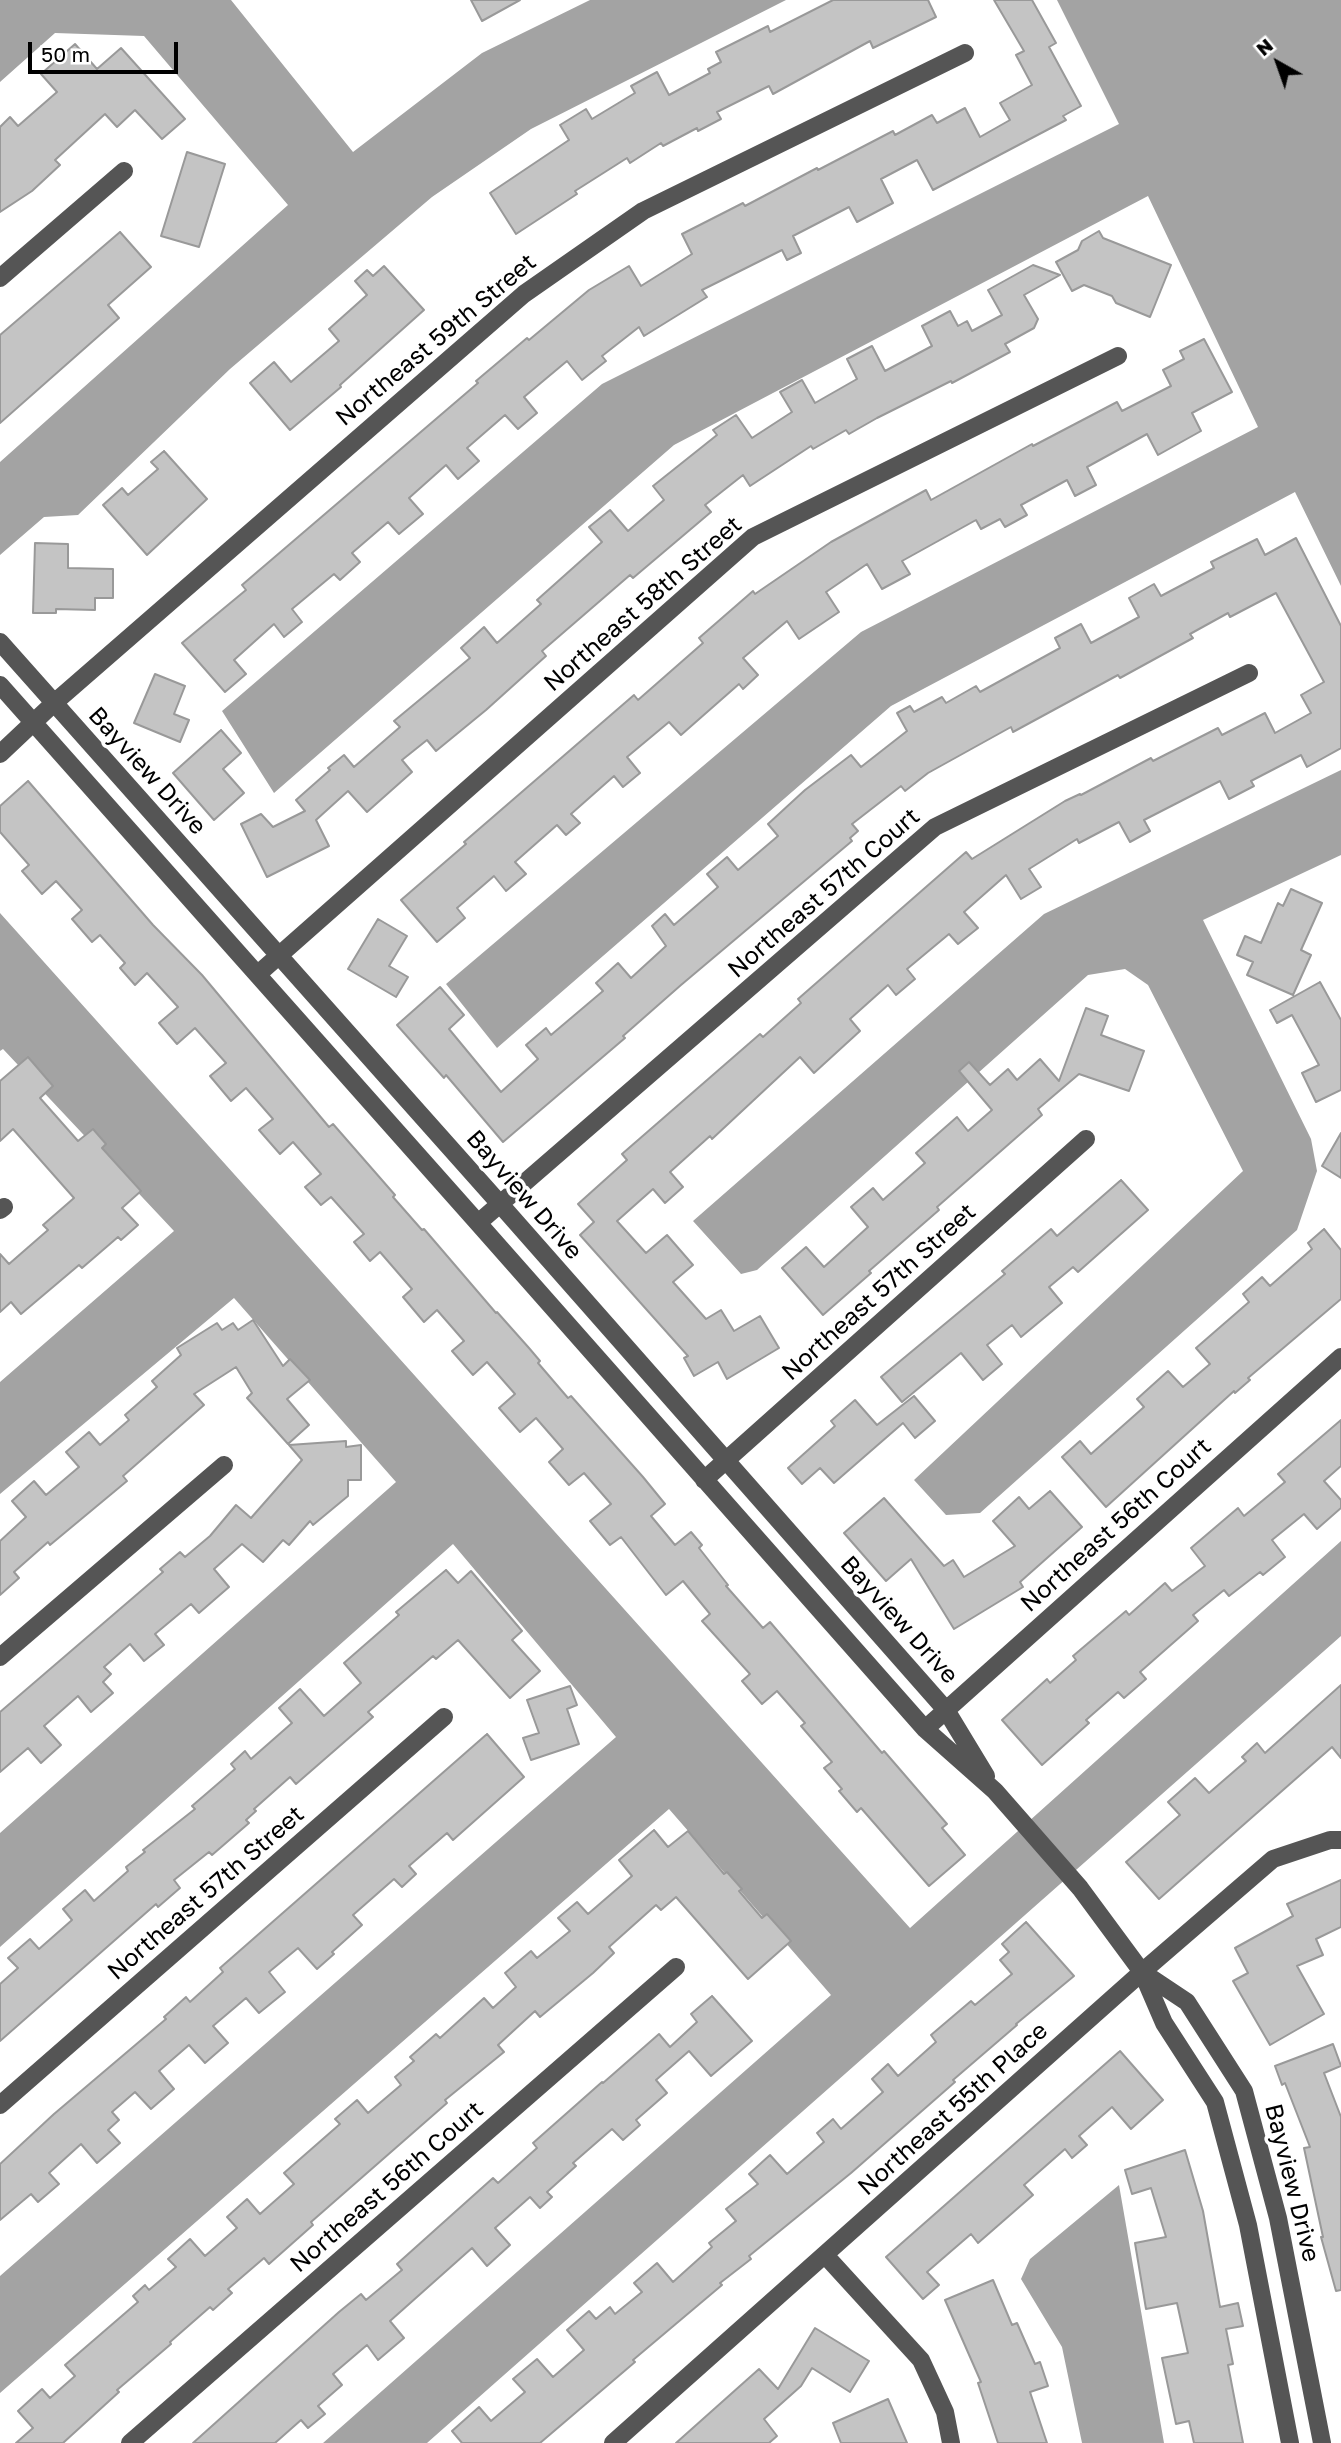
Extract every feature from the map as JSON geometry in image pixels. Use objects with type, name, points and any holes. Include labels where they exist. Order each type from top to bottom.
[{"type":"street","name":"Northeast 59th Street","points":[[0,754],[54,703],[524,294],[643,211],[965,54]]},
{"type":"street","points":[[0,278],[124,171]]},
{"type":"street","name":"Northeast 58th Street","points":[[257,974],[753,537],[1118,356]]},
{"type":"street","name":"Bayview Drive","points":[[0,642],[946,1710],[995,1791]]},
{"type":"street","name":"Northeast 57th Court","points":[[478,1223],[935,827],[1249,673]]},
{"type":"street","name":"Bayview Drive","points":[[0,685],[925,1729],[995,1791],[1080,1888],[1142,1972],[1164,2023],[1215,2102],[1249,2234],[1289,2438]]},
{"type":"street","points":[[140,842],[161,824]]},
{"type":"street","points":[[355,1084],[377,1066]]},
{"type":"street","name":"Northeast 57th Street","points":[[704,1480],[1086,1139]]},
{"type":"street","points":[[583,1343],[605,1324]]},
{"type":"street","name":"Northeast 56th Court","points":[[925,1729],[1341,1357]]},
{"type":"street","points":[[0,1657],[224,1465]]},
{"type":"street","points":[[817,1608],[838,1589]]},
{"type":"street","name":"Northeast 57th Street","points":[[0,2105],[444,1717]]},
{"type":"street","name":"Northeast 55th Place","points":[[613,2443],[1142,1972],[1273,1859],[1330,1840],[1341,1840]]},
{"type":"street","name":"Northeast 56th Court","points":[[130,2443],[676,1967]]},
{"type":"street","name":"Bayview Drive","points":[[1142,1972],[1187,2002],[1244,2091],[1280,2226],[1320,2434]]},
{"type":"street","points":[[1215,2102],[1244,2091]]},
{"type":"street","points":[[1249,2234],[1280,2226]]},
{"type":"street","points":[[825,2256],[921,2360],[945,2412],[951,2443]]},
{"type":"street","points":[[1276,2369],[1306,2363]]},
{"type":"street","points":[[1289,2438],[1320,2434]]},
{"type":"shaded area","points":[[0,0],[231,0],[353,152],[482,53],[590,0],[786,0],[531,129],[432,197],[230,369],[78,515],[44,517],[0,555],[0,462],[288,205],[144,36],[55,33],[0,82]]},
{"type":"shaded area","points":[[1057,0],[1341,0],[1341,586],[1295,492],[891,706],[497,1048],[446,984],[861,632],[1258,427],[1148,196],[674,445],[274,793],[222,711],[602,384],[1119,124]]},
{"type":"shaded area","points":[[1341,770],[1341,855],[1203,920],[1311,1139],[1317,1171],[1297,1230],[980,1513],[946,1515],[914,1480],[1243,1171],[1148,985],[1125,969],[1088,975],[757,1270],[741,1274],[693,1221],[1044,914]]},
{"type":"shaded area","points":[[0,913],[910,1928],[1341,1541],[1341,1636],[427,2443],[323,2443],[831,1995],[669,1809],[0,2393],[0,2276],[616,1737],[453,1544],[0,1947],[0,1833],[396,1482],[234,1298],[0,1494],[0,1382],[174,1231],[3,1049],[0,1051]]},
{"type":"shaded area","points":[[1119,2185],[1164,2443],[1082,2443],[1062,2347],[1021,2279],[1030,2259]]},
{"type":"building","points":[[471,0],[520,0],[482,21]]},
{"type":"building","points":[[833,0],[928,0],[936,17],[873,48],[870,41],[773,94],[769,86],[717,112],[721,119],[698,131],[697,128],[663,146],[661,143],[630,163],[627,158],[575,191],[577,194],[516,234],[490,193],[569,140],[560,125],[586,109],[592,119],[635,93],[631,86],[657,72],[669,95],[710,73],[708,69],[721,62],[716,52],[768,26],[770,32]]},
{"type":"building","points":[[994,0],[1032,0],[1056,43],[1049,47],[1081,106],[1063,116],[1066,120],[933,190],[917,160],[881,179],[893,203],[857,222],[849,207],[793,236],[801,253],[787,260],[782,250],[702,290],[707,297],[644,336],[639,327],[602,356],[606,361],[582,380],[567,361],[524,397],[537,413],[518,429],[505,415],[467,448],[479,461],[458,479],[446,465],[409,498],[423,514],[399,534],[388,522],[352,553],[360,562],[340,580],[334,574],[292,609],[302,622],[284,637],[274,624],[234,660],[246,674],[225,692],[182,643],[246,590],[242,585],[478,383],[476,381],[589,290],[629,266],[641,286],[692,254],[682,234],[743,203],[745,206],[893,131],[895,135],[932,115],[937,123],[965,108],[980,137],[1010,120],[1000,103],[1032,85],[1016,55],[1024,51]]},
{"type":"building","points":[[75,44],[97,69],[121,48],[185,119],[162,139],[135,110],[117,127],[105,114],[55,160],[60,165],[32,191],[0,212],[0,127],[10,117],[18,126],[57,92],[41,74]]},
{"type":"building","points":[[187,152],[225,164],[199,247],[161,236]]},
{"type":"building","points":[[1099,231],[1103,238],[1171,265],[1150,317],[1116,303],[1112,296],[1084,285],[1072,291],[1056,262],[1078,250],[1082,241]]},
{"type":"building","points":[[120,232],[151,267],[108,305],[119,318],[0,423],[0,335]]},
{"type":"building","points":[[1033,265],[1060,275],[1024,295],[1038,319],[1034,328],[1005,344],[1010,352],[849,434],[846,430],[813,449],[811,446],[750,486],[743,475],[705,505],[711,512],[633,578],[630,575],[542,651],[546,656],[486,710],[436,751],[427,740],[402,760],[412,772],[367,812],[348,791],[316,820],[329,846],[267,877],[241,824],[261,814],[273,827],[305,811],[296,800],[344,755],[354,767],[400,727],[394,721],[470,658],[461,648],[484,627],[497,643],[541,604],[537,600],[602,542],[589,527],[610,510],[628,531],[664,500],[653,486],[717,435],[713,430],[736,415],[752,438],[792,412],[780,392],[802,380],[815,403],[857,379],[847,359],[872,346],[885,371],[932,346],[922,326],[950,311],[958,326],[967,321],[972,331],[1002,315],[988,290]]},
{"type":"building","points":[[384,266],[424,310],[290,430],[250,383],[274,362],[291,382],[339,341],[329,329],[367,295],[355,281],[367,270],[373,276]]},
{"type":"building","points":[[1204,339],[1232,392],[1192,413],[1201,431],[1158,455],[1147,434],[1087,467],[1096,485],[1075,496],[1067,480],[1021,505],[1027,515],[1005,527],[1000,519],[981,529],[976,520],[902,561],[910,574],[882,589],[867,564],[826,592],[839,612],[799,639],[787,621],[743,658],[758,675],[743,689],[739,684],[681,735],[669,722],[627,757],[640,773],[623,787],[614,776],[571,814],[580,823],[566,835],[557,825],[515,862],[526,874],[506,891],[494,876],[457,908],[465,918],[437,942],[401,900],[634,695],[638,700],[703,643],[699,638],[753,591],[755,594],[831,542],[926,490],[931,500],[1032,444],[1033,446],[1117,402],[1122,411],[1171,386],[1163,370],[1184,359],[1180,351]]},
{"type":"building","points":[[164,451],[207,499],[147,555],[103,505],[122,488],[128,495],[158,469],[151,462]]},
{"type":"building","points":[[1296,538],[1341,626],[1341,748],[1307,767],[1301,755],[1251,781],[1254,786],[1229,799],[1220,781],[1144,820],[1150,831],[1130,842],[1119,822],[1079,843],[1077,839],[1029,869],[1041,887],[1021,899],[1006,875],[964,912],[978,928],[958,944],[949,934],[907,969],[915,979],[896,995],[888,985],[850,1019],[860,1031],[814,1073],[800,1057],[712,1139],[710,1136],[670,1172],[683,1187],[665,1203],[653,1189],[617,1221],[646,1253],[667,1235],[693,1265],[673,1282],[706,1319],[721,1310],[734,1331],[760,1316],[779,1348],[727,1379],[718,1362],[694,1376],[684,1358],[688,1356],[580,1235],[594,1222],[578,1204],[627,1160],[622,1154],[760,1034],[763,1037],[801,1003],[798,999],[966,852],[972,859],[1065,801],[1218,728],[1222,735],[1265,713],[1275,733],[1311,713],[1301,695],[1324,682],[1276,593],[1230,617],[1228,613],[1190,634],[1193,638],[1120,678],[1118,675],[1013,732],[1011,727],[928,773],[905,791],[901,786],[852,824],[858,831],[850,838],[852,841],[681,985],[623,1036],[625,1038],[503,1142],[446,1075],[444,1078],[397,1025],[440,987],[464,1015],[449,1029],[501,1092],[538,1059],[526,1045],[546,1028],[551,1035],[603,991],[596,983],[618,963],[631,978],[666,946],[652,926],[665,914],[674,925],[718,887],[707,874],[727,857],[738,870],[778,836],[768,824],[805,790],[851,755],[861,767],[907,731],[897,713],[910,706],[914,712],[942,697],[946,703],[976,686],[980,692],[1060,648],[1055,638],[1081,624],[1091,643],[1139,617],[1129,598],[1154,584],[1161,596],[1214,568],[1211,562],[1257,539],[1265,555]]},
{"type":"building","points":[[35,543],[68,544],[68,568],[113,569],[113,598],[95,598],[95,610],[56,609],[56,613],[33,613]]},
{"type":"building","points":[[155,674],[185,686],[174,714],[189,720],[180,742],[134,723]]},
{"type":"building","points":[[221,730],[241,753],[223,769],[244,793],[214,820],[173,773]]},
{"type":"building","points":[[28,781],[153,925],[202,975],[329,1127],[333,1124],[395,1195],[393,1197],[529,1348],[540,1361],[538,1363],[568,1398],[571,1396],[643,1477],[665,1504],[651,1516],[675,1545],[691,1532],[702,1545],[699,1548],[728,1585],[726,1586],[763,1628],[770,1622],[947,1824],[942,1828],[965,1855],[929,1886],[861,1808],[857,1812],[839,1791],[842,1789],[824,1768],[832,1762],[801,1726],[805,1723],[777,1691],[762,1704],[742,1681],[750,1674],[702,1621],[710,1614],[683,1581],[666,1595],[621,1537],[610,1545],[590,1521],[611,1504],[584,1473],[569,1485],[549,1462],[563,1449],[536,1418],[520,1432],[499,1408],[515,1394],[487,1362],[473,1375],[452,1351],[464,1341],[437,1310],[424,1322],[403,1297],[412,1289],[380,1252],[370,1261],[354,1242],[364,1234],[331,1197],[321,1205],[305,1187],[321,1174],[293,1142],[280,1154],[259,1130],[273,1119],[246,1088],[231,1101],[210,1076],[226,1063],[195,1028],[177,1044],[159,1023],[178,1007],[147,973],[135,985],[120,968],[125,963],[100,935],[92,942],[72,919],[82,910],[56,881],[42,894],[22,871],[29,865],[0,832],[0,806]]},
{"type":"building","points":[[1291,889],[1322,903],[1301,950],[1311,955],[1293,995],[1247,975],[1253,962],[1237,955],[1245,936],[1261,943],[1278,903],[1283,906]]},
{"type":"building","points":[[378,919],[407,936],[389,966],[408,977],[396,997],[348,969]]},
{"type":"building","points":[[1320,982],[1341,1020],[1341,1090],[1316,1102],[1302,1073],[1319,1065],[1292,1015],[1277,1023],[1270,1010]]},
{"type":"building","points":[[1086,1008],[1108,1016],[1101,1035],[1144,1051],[1129,1091],[1079,1074],[1038,1109],[1042,1115],[937,1207],[939,1210],[823,1315],[782,1268],[806,1247],[824,1267],[868,1227],[851,1207],[873,1188],[883,1200],[925,1163],[916,1153],[957,1117],[968,1131],[992,1110],[959,1071],[969,1062],[990,1085],[1008,1069],[1017,1080],[1040,1059],[1059,1081]]},
{"type":"building","points":[[28,1057],[53,1086],[40,1098],[78,1141],[93,1129],[106,1144],[102,1148],[141,1191],[122,1208],[138,1225],[121,1240],[118,1237],[82,1268],[79,1265],[21,1314],[11,1302],[0,1312],[0,1254],[9,1264],[48,1230],[43,1225],[74,1198],[13,1129],[0,1141],[0,1081]]},
{"type":"building","points":[[1341,1133],[1341,1178],[1322,1166]]},
{"type":"building","points":[[1121,1180],[1148,1210],[1078,1272],[1073,1267],[1049,1287],[1062,1303],[1021,1337],[1012,1325],[987,1345],[1002,1364],[983,1380],[961,1353],[902,1402],[881,1377],[1005,1274],[1002,1271],[1051,1229],[1057,1236]]},
{"type":"building","points":[[1324,1229],[1341,1250],[1341,1299],[1248,1378],[1250,1380],[1235,1393],[1234,1391],[1106,1507],[1062,1457],[1080,1441],[1091,1454],[1144,1407],[1137,1399],[1168,1371],[1183,1387],[1210,1364],[1196,1348],[1249,1302],[1243,1294],[1262,1277],[1270,1286],[1312,1249],[1308,1243]]},
{"type":"building","points":[[253,1320],[283,1366],[290,1359],[310,1380],[287,1399],[309,1425],[288,1444],[247,1398],[252,1393],[236,1367],[194,1394],[204,1405],[123,1476],[127,1481],[14,1572],[19,1578],[0,1595],[0,1541],[26,1517],[12,1501],[34,1481],[46,1495],[79,1467],[66,1452],[89,1432],[100,1445],[129,1420],[125,1415],[157,1387],[152,1381],[181,1355],[177,1348],[217,1323],[222,1330],[233,1323],[238,1330]]},
{"type":"building","points":[[914,1396],[935,1421],[915,1438],[903,1423],[834,1483],[820,1468],[802,1484],[788,1468],[835,1426],[831,1421],[855,1400],[877,1425]]},
{"type":"building","points":[[1341,1420],[1341,1466],[1324,1481],[1341,1500],[1341,1508],[1317,1529],[1304,1514],[1272,1540],[1285,1557],[1263,1575],[1260,1572],[1229,1596],[1224,1590],[1193,1615],[1198,1621],[1140,1672],[1146,1679],[1124,1698],[1118,1692],[1086,1720],[1089,1723],[1042,1765],[1002,1720],[1047,1679],[1050,1683],[1076,1660],[1073,1656],[1126,1611],[1129,1615],[1165,1583],[1172,1591],[1205,1566],[1191,1548],[1238,1508],[1244,1516],[1285,1482],[1278,1474]]},
{"type":"building","points":[[346,1441],[346,1447],[361,1445],[361,1480],[348,1480],[348,1496],[313,1525],[310,1521],[289,1545],[283,1540],[263,1562],[242,1544],[214,1569],[229,1587],[199,1613],[191,1604],[155,1634],[164,1645],[144,1661],[130,1644],[104,1667],[111,1674],[103,1682],[113,1693],[91,1712],[78,1696],[44,1726],[61,1745],[41,1763],[28,1748],[0,1772],[0,1712],[163,1572],[160,1569],[180,1552],[185,1557],[210,1536],[236,1505],[251,1518],[302,1460],[289,1445]]},
{"type":"building","points":[[1050,1491],[1082,1527],[1020,1582],[1023,1587],[954,1629],[911,1559],[886,1581],[844,1533],[884,1498],[944,1566],[953,1560],[964,1577],[1015,1546],[993,1521],[1019,1497],[1029,1509]]},
{"type":"building","points":[[446,1570],[458,1583],[471,1571],[522,1631],[512,1640],[540,1671],[510,1698],[458,1640],[436,1659],[433,1656],[368,1712],[373,1717],[296,1784],[290,1777],[254,1809],[256,1811],[246,1820],[249,1823],[212,1855],[209,1852],[174,1880],[180,1888],[158,1907],[156,1904],[0,2041],[0,1984],[18,1968],[8,1958],[30,1939],[39,1949],[72,1920],[63,1909],[85,1890],[94,1901],[128,1871],[126,1867],[145,1852],[143,1850],[195,1809],[192,1806],[235,1769],[231,1764],[245,1751],[251,1759],[292,1723],[279,1708],[300,1689],[324,1716],[361,1683],[344,1663],[399,1615],[396,1612]]},
{"type":"building","points":[[1341,1685],[1341,1758],[1332,1747],[1159,1899],[1126,1862],[1180,1815],[1168,1802],[1195,1778],[1209,1793],[1246,1761],[1242,1757],[1257,1743],[1265,1753]]},
{"type":"building","points":[[570,1686],[577,1705],[567,1709],[579,1744],[531,1760],[523,1738],[539,1733],[527,1700]]},
{"type":"building","points":[[487,1734],[524,1777],[453,1840],[447,1833],[409,1866],[416,1874],[402,1887],[394,1879],[353,1915],[362,1925],[317,1969],[298,1948],[269,1972],[285,1992],[259,2013],[246,1998],[213,2026],[228,2043],[205,2063],[189,2045],[159,2071],[174,2089],[151,2109],[135,2092],[112,2112],[119,2120],[108,2130],[120,2143],[97,2163],[81,2144],[49,2173],[59,2184],[38,2202],[31,2194],[0,2220],[0,2164],[54,2114],[166,2019],[164,2017],[186,1997],[190,2002],[223,1972],[220,1968]]},
{"type":"building","points":[[654,1830],[668,1847],[688,1831],[724,1874],[727,1872],[742,1889],[739,1891],[762,1918],[767,1914],[791,1941],[748,1979],[676,1897],[661,1910],[656,1905],[609,1947],[614,1953],[593,1973],[540,2017],[535,2011],[498,2045],[504,2052],[445,2100],[447,2103],[311,2222],[313,2225],[269,2264],[264,2258],[228,2289],[232,2293],[213,2310],[210,2307],[170,2342],[171,2344],[117,2390],[119,2392],[63,2443],[16,2443],[33,2428],[18,2411],[42,2389],[50,2398],[75,2376],[65,2365],[138,2302],[133,2296],[145,2285],[149,2290],[176,2267],[168,2259],[190,2239],[205,2256],[237,2228],[227,2217],[247,2199],[260,2214],[294,2184],[284,2173],[340,2124],[335,2119],[357,2100],[368,2113],[401,2085],[395,2077],[414,2061],[410,2057],[436,2034],[440,2038],[484,1998],[493,2008],[516,1987],[505,1973],[531,1951],[537,1958],[570,1931],[558,1918],[577,1902],[588,1914],[632,1876],[619,1860]]},
{"type":"building","points":[[1341,1880],[1341,1927],[1316,1939],[1323,1955],[1297,1966],[1324,2014],[1270,2045],[1233,1981],[1248,1973],[1235,1948],[1293,1916],[1287,1904]]},
{"type":"building","points":[[1026,1922],[1074,1976],[1016,2024],[953,2080],[955,2082],[851,2173],[749,2256],[751,2259],[720,2283],[722,2285],[540,2443],[462,2443],[452,2431],[479,2407],[491,2421],[525,2392],[513,2379],[537,2359],[553,2377],[584,2350],[567,2330],[589,2311],[596,2319],[610,2307],[615,2314],[642,2292],[634,2283],[657,2263],[673,2282],[712,2247],[709,2243],[736,2221],[726,2209],[758,2184],[749,2174],[770,2155],[787,2174],[824,2142],[817,2133],[833,2119],[841,2129],[883,2092],[872,2079],[888,2064],[898,2076],[936,2042],[931,2035],[971,2001],[975,2005],[1012,1974],[1000,1960],[1009,1952],[1002,1944]]},
{"type":"building","points":[[712,1996],[752,2041],[711,2076],[689,2051],[656,2080],[667,2093],[636,2120],[640,2125],[623,2140],[612,2129],[573,2163],[576,2166],[547,2192],[552,2197],[540,2208],[530,2197],[495,2228],[510,2245],[487,2266],[472,2248],[390,2321],[404,2338],[378,2360],[367,2345],[333,2374],[342,2385],[318,2406],[325,2414],[308,2428],[301,2420],[275,2443],[193,2443],[339,2312],[361,2294],[366,2300],[402,2270],[397,2264],[493,2178],[498,2183],[537,2148],[533,2143],[659,2034],[670,2047],[697,2022],[691,2014]]},
{"type":"building","points":[[1333,2044],[1341,2066],[1324,2073],[1341,2117],[1341,2290],[1336,2291],[1321,2237],[1304,2148],[1310,2147],[1285,2083],[1282,2085],[1275,2066]]},
{"type":"building","points":[[1120,2051],[1163,2100],[1131,2129],[1112,2107],[1079,2136],[1087,2145],[1072,2158],[1065,2149],[1024,2185],[1033,2195],[978,2243],[971,2234],[927,2272],[939,2285],[923,2299],[886,2257]]},
{"type":"building","points":[[1185,2150],[1203,2211],[1220,2307],[1238,2303],[1243,2326],[1226,2329],[1233,2364],[1228,2365],[1243,2443],[1194,2443],[1189,2421],[1176,2424],[1162,2358],[1188,2353],[1177,2303],[1146,2309],[1135,2243],[1166,2237],[1151,2188],[1132,2194],[1125,2170]]},
{"type":"building","points":[[993,2280],[1012,2325],[1017,2323],[1035,2364],[1040,2362],[1048,2386],[1030,2392],[1047,2443],[998,2443],[978,2383],[981,2382],[945,2300]]},
{"type":"building","points":[[815,2328],[869,2361],[850,2392],[812,2368],[801,2386],[764,2419],[777,2436],[769,2443],[676,2443],[759,2369],[778,2389]]},
{"type":"building","points":[[888,2399],[907,2443],[841,2443],[833,2423]]}]
